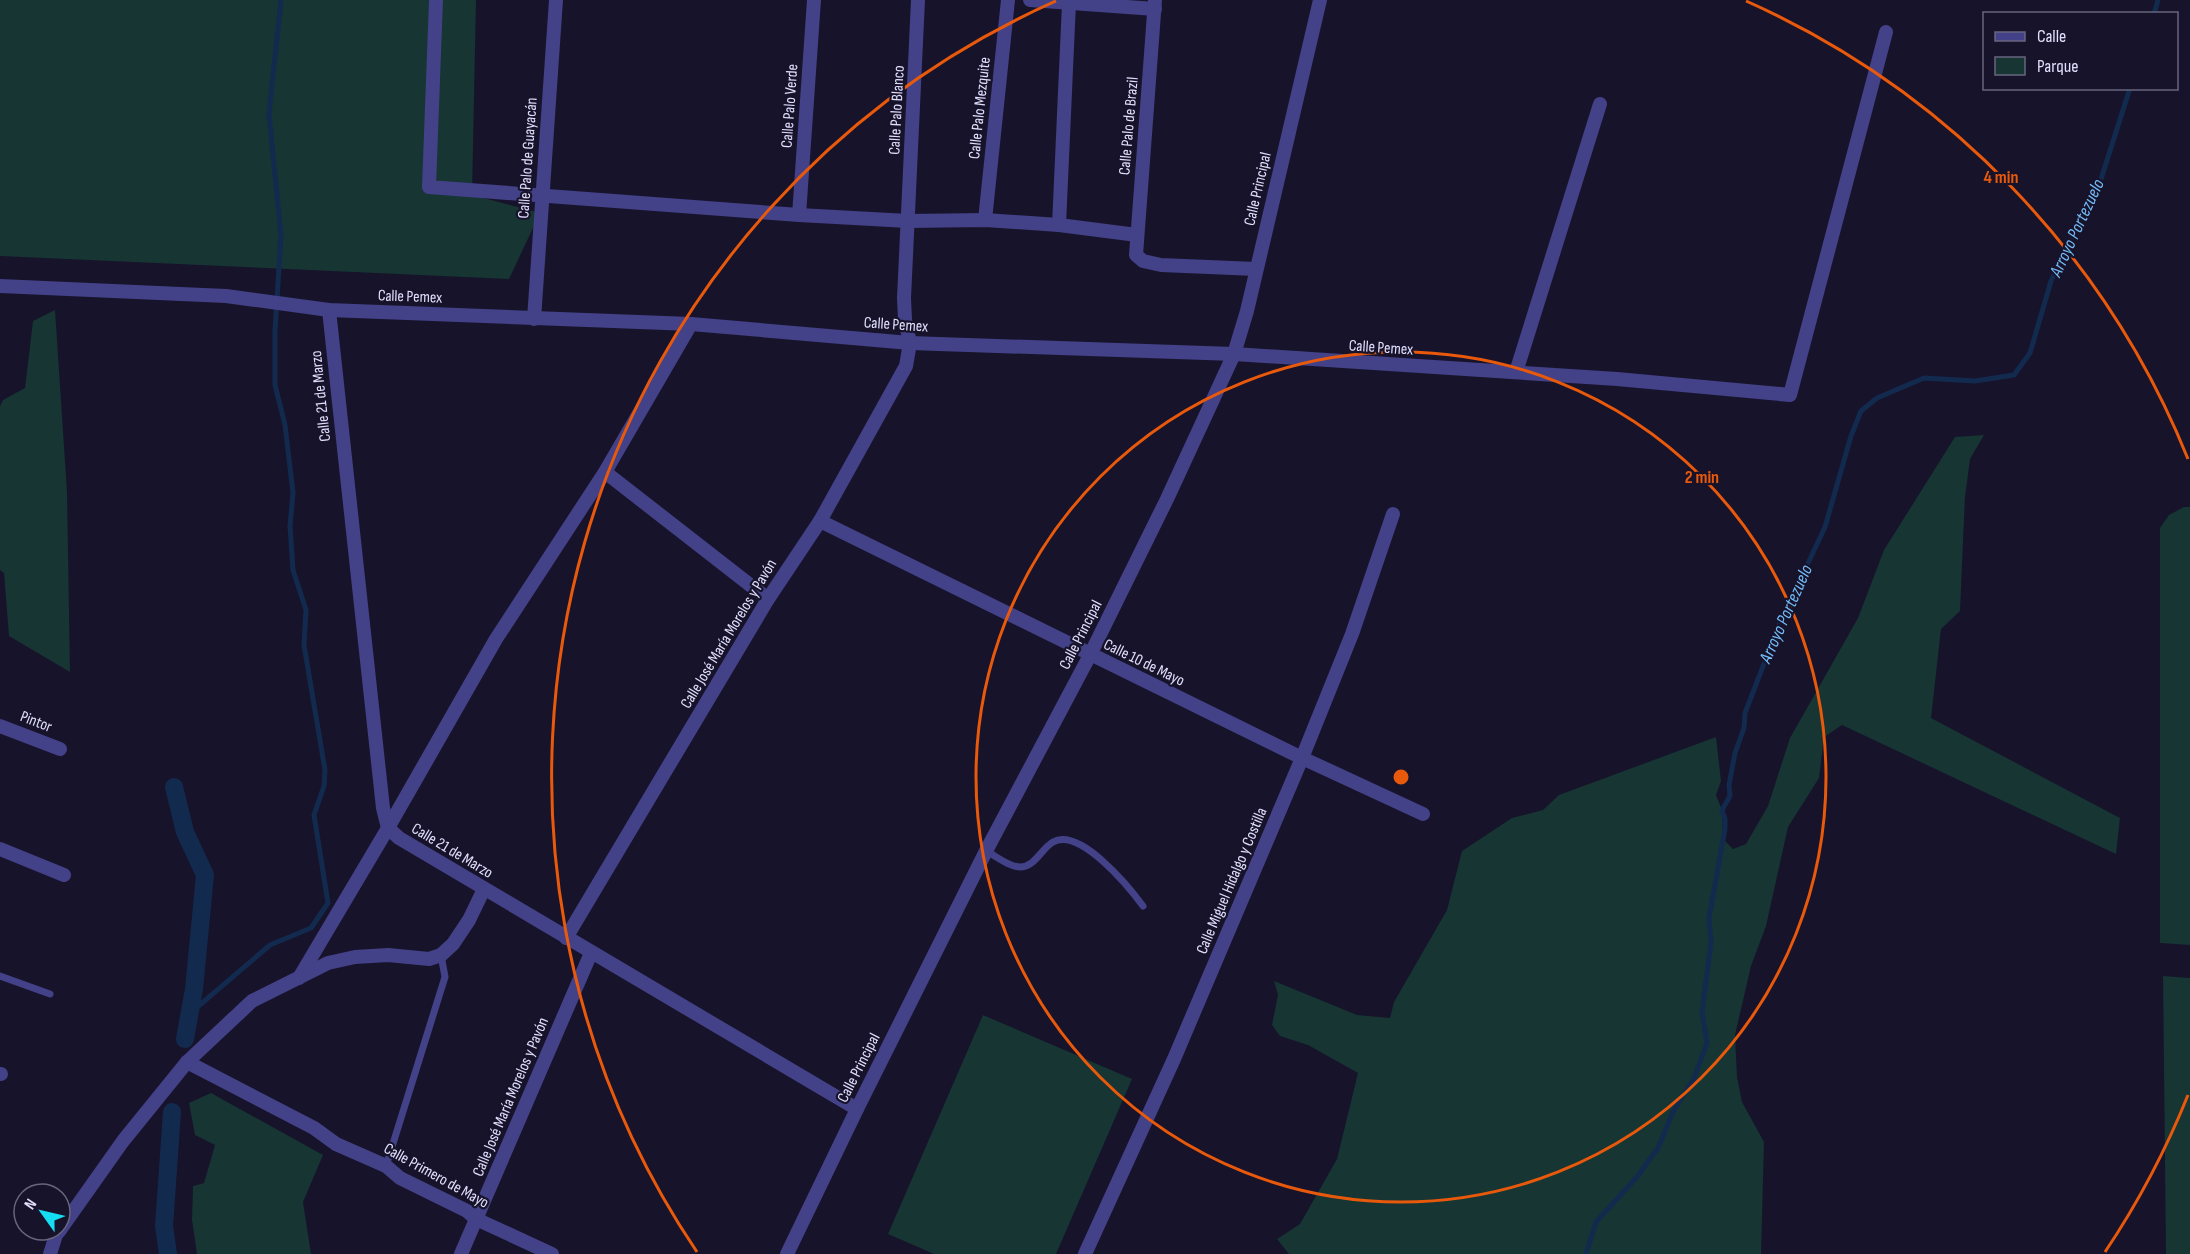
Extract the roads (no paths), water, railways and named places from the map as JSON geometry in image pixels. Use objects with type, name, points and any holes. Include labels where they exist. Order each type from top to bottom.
[{"type":"street","points":[[436,0],[429,187],[799,215],[908,220],[985,220],[1059,225],[1137,235]]},
{"type":"street","name":"Calle Palo de Guayacán","points":[[534,319],[556,0]]},
{"type":"street","name":"Calle Palo Verde","points":[[799,215],[813,0]]},
{"type":"street","name":"Calle Palo Blanco","points":[[910,343],[904,320],[918,0]]},
{"type":"street","name":"Calle Palo Mezquite","points":[[985,220],[1008,0]]},
{"type":"street","points":[[1030,0],[1155,4]]},
{"type":"street","name":"Calle Principal","points":[[787,1254],[986,851],[1090,654],[1167,499],[1234,354],[1320,0]]},
{"type":"street","points":[[1059,225],[1069,3]]},
{"type":"street","name":"Calle Palo de Brazil","points":[[1155,4],[1136,255],[1143,261],[1161,265],[1256,269]]},
{"type":"street","name":"Calle Pemex","points":[[0,286],[226,296],[329,310],[691,324],[910,343],[1234,354],[1516,372],[1790,395],[1887,32]]},
{"type":"street","points":[[1516,372],[1600,104]]},
{"type":"street","name":"Calle 21 de Marzo","points":[[329,310],[383,808],[388,828],[399,838],[484,889],[857,1109]]},
{"type":"street","points":[[299,978],[496,639],[605,472],[691,324]]},
{"type":"street","name":"Calle José María Morelos y Pavón","points":[[566,938],[768,599],[820,521],[906,366],[910,343]]},
{"type":"street","points":[[605,472],[768,599]]},
{"type":"street","name":"Calle Miguel Hidalgo y Costilla","points":[[1085,1254],[1174,1059],[1302,758],[1352,634],[1393,514]]},
{"type":"street","name":"Calle 10 de Mayo","points":[[820,521],[1302,758],[1423,814]]},
{"type":"street","name":"Pintor","points":[[0,726],[60,749]]},
{"type":"street","points":[[0,849],[64,875]]},
{"type":"street","points":[[72,1213],[123,1141],[187,1062],[252,1001],[328,963],[355,957],[388,956],[429,959],[441,955],[453,944],[470,920],[484,889]]},
{"type":"street","name":"Calle José María Morelos y Pavón","points":[[461,1254],[591,953]]},
{"type":"street","name":"Calle Primero de Mayo","points":[[187,1062],[314,1128],[336,1144],[386,1166],[400,1178],[467,1211],[476,1219],[552,1254]]},
{"type":"lane","points":[[986,851],[1008,863],[1023,867],[1030,864],[1053,842],[1071,841],[1106,864],[1128,885],[1143,906]]},
{"type":"lane","points":[[386,1166],[445,977],[441,955]]},
{"type":"lane","points":[[0,976],[50,994]]},
{"type":"waterway","points":[[188,1015],[270,945],[311,928],[328,903],[314,815],[324,786],[325,770],[304,645],[306,610],[293,570],[290,526],[293,493],[285,425],[275,385],[275,331],[281,235],[269,114],[281,0]]},
{"type":"waterway","name":"Arroyo Portezuelo","points":[[2155,12],[2158,0]]},
{"type":"waterway","name":"Arroyo Portezuelo","points":[[1586,1254],[1596,1222],[1637,1177],[1658,1148],[1673,1112],[1694,1078],[1707,1043],[1702,1012],[1711,943],[1709,918],[1725,829],[1722,810],[1730,796],[1729,785],[1735,753],[1744,728],[1745,713],[1779,625],[1825,527],[1851,436],[1861,411],[1877,398],[1924,378],[1975,381],[2014,375],[2030,353],[2051,281],[2095,198],[2129,90]]},
{"type":"waterway","points":[[174,787],[185,832],[205,875],[194,989],[185,1039]]},
{"type":"waterway","points":[[168,1254],[164,1226],[172,1112]]}]
